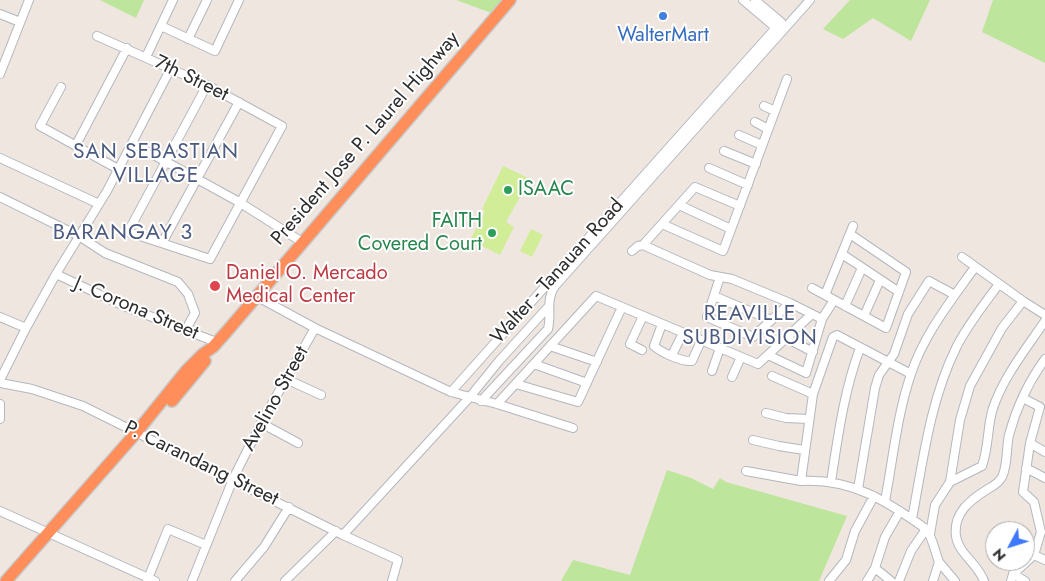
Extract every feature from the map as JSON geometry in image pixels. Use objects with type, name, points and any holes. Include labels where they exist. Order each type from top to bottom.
[{"type":"highway","name":"President Jose P. Laurel Highway","points":[[13,581],[51,534],[138,435],[186,371],[214,345],[510,0]]},
{"type":"highway","name":"President Jose P. Laurel Highway","points":[[6,581],[51,534]]},
{"type":"street","points":[[0,73],[29,0]]},
{"type":"street","points":[[146,57],[173,0]]},
{"type":"street","points":[[188,39],[207,0]]},
{"type":"street","points":[[161,26],[215,51],[239,0]]},
{"type":"street","points":[[743,0],[776,28],[781,22],[755,0]]},
{"type":"street","points":[[481,401],[548,329],[550,293],[555,286],[810,0]]},
{"type":"street","points":[[0,14],[20,22]]},
{"type":"street","name":"Walter - Tanauan Road","points":[[451,392],[776,28]]},
{"type":"street","name":"7th Street","points":[[97,36],[207,85],[282,126],[240,202]]},
{"type":"street","points":[[76,145],[127,48]]},
{"type":"street","points":[[0,381],[26,328],[56,274],[99,204],[170,68]]},
{"type":"street","points":[[662,224],[723,251],[787,79]]},
{"type":"street","points":[[207,85],[128,232],[210,259],[240,202]]},
{"type":"street","points":[[61,87],[40,126],[118,169]]},
{"type":"street","points":[[162,243],[239,102]]},
{"type":"street","points":[[764,106],[775,111]]},
{"type":"street","points":[[755,122],[768,129]]},
{"type":"street","points":[[739,135],[762,146]]},
{"type":"street","points":[[132,143],[240,202],[302,242]]},
{"type":"street","points":[[724,150],[756,164]]},
{"type":"street","points":[[0,158],[99,204]]},
{"type":"street","points":[[709,168],[748,185]]},
{"type":"street","points":[[643,246],[695,187],[740,206]]},
{"type":"street","points":[[0,197],[79,236],[105,253],[178,282],[188,294],[195,313],[184,331]]},
{"type":"street","points":[[679,205],[731,229]]},
{"type":"street","points":[[825,295],[853,226]]},
{"type":"street","points":[[812,288],[886,328],[906,272],[850,234]]},
{"type":"street","points":[[632,251],[638,246],[643,246],[710,275],[732,279],[790,303],[822,319]]},
{"type":"street","points":[[842,254],[899,292]]},
{"type":"street","points":[[962,257],[1023,301],[1045,314]]},
{"type":"street","points":[[886,501],[903,403],[911,374],[924,344],[937,321],[975,267]]},
{"type":"street","points":[[845,306],[862,268]]},
{"type":"street","name":"J. Corona Street","points":[[56,274],[214,345]]},
{"type":"street","points":[[720,278],[707,316],[753,337],[790,303]]},
{"type":"street","points":[[864,316],[880,280]]},
{"type":"street","points":[[858,489],[875,388],[879,375],[894,354],[908,314],[928,282],[932,281],[955,295]]},
{"type":"street","points":[[912,519],[938,390],[956,346],[999,284]]},
{"type":"street","points":[[256,296],[315,328],[451,392],[468,398],[497,404],[573,428]]},
{"type":"street","points":[[497,404],[596,296],[758,364],[812,314]]},
{"type":"street","points":[[714,296],[771,320]]},
{"type":"street","points":[[768,355],[806,373],[822,319],[834,300]]},
{"type":"street","points":[[900,581],[911,551],[928,532],[935,506],[950,482],[960,420],[970,386],[1002,328],[1023,301]]},
{"type":"street","points":[[285,581],[340,533],[468,398],[549,306]]},
{"type":"street","points":[[516,384],[578,402],[622,307]]},
{"type":"street","points":[[642,350],[630,344],[643,316]]},
{"type":"street","points":[[0,317],[26,328]]},
{"type":"street","points":[[950,482],[982,466],[986,454],[992,410],[1008,375],[1045,321]]},
{"type":"street","points":[[662,324],[654,346],[672,355],[692,361],[701,340]]},
{"type":"street","name":"Avelino Street","points":[[192,581],[233,480],[260,423],[315,328]]},
{"type":"street","points":[[672,355],[682,333]]},
{"type":"street","points":[[801,481],[813,394],[833,337],[837,335],[911,374]]},
{"type":"street","points":[[786,338],[812,352]]},
{"type":"street","points":[[550,346],[597,362]]},
{"type":"street","points":[[712,371],[720,348]]},
{"type":"street","points":[[831,482],[842,408],[850,373],[860,348]]},
{"type":"street","points":[[732,377],[741,357]]},
{"type":"street","points":[[984,581],[978,567],[961,550],[956,537],[957,520],[964,507],[974,497],[998,483],[1002,476],[1009,435],[1023,398],[1045,359]]},
{"type":"street","points":[[534,364],[587,383]]},
{"type":"street","points":[[772,376],[813,394]]},
{"type":"street","points":[[286,379],[321,395]]},
{"type":"street","name":"P. Carandang Street","points":[[0,381],[68,400],[398,560],[392,581]]},
{"type":"street","points":[[1023,398],[1040,407]]},
{"type":"street","points":[[1045,398],[1040,407],[1030,443],[1023,492],[1034,502],[1045,507]]},
{"type":"street","points":[[0,404],[0,419]]},
{"type":"street","points":[[766,413],[786,418],[809,419]]},
{"type":"street","points":[[260,423],[298,443]]},
{"type":"street","points":[[753,440],[804,450]]},
{"type":"street","points":[[1030,443],[1045,452]]},
{"type":"street","points":[[1026,468],[1045,478]]},
{"type":"street","points":[[746,471],[801,481],[818,480],[831,482],[858,489],[886,501],[928,532],[939,562],[955,581]]},
{"type":"street","points":[[829,581],[846,560],[855,531],[874,496]]},
{"type":"street","points":[[1034,502],[1043,533],[1035,553]]},
{"type":"street","points":[[235,581],[264,546],[289,507]]},
{"type":"street","points":[[0,511],[150,580],[168,529],[206,546]]},
{"type":"street","points":[[867,581],[874,568],[885,537],[900,511]]},
{"type":"street","points":[[933,581],[939,562]]},
{"type":"street","points":[[874,568],[891,581]]},
{"type":"street","points":[[1012,578],[1025,581]]},
{"type":"green space","points":[[100,0],[144,0],[136,18]]},
{"type":"green space","points":[[456,0],[510,0],[497,15]]},
{"type":"green space","points":[[850,0],[930,0],[911,41],[873,18],[843,39],[823,29]]},
{"type":"green space","points":[[993,0],[1045,0],[1045,63],[982,32]]},
{"type":"green space","points":[[503,166],[530,179],[506,222],[514,227],[500,255],[470,240],[485,211],[482,209]]},
{"type":"green space","points":[[531,229],[543,235],[532,257],[520,251]]},
{"type":"green space","points":[[667,470],[691,478],[713,489],[720,478],[726,482],[847,516],[819,581],[561,581],[573,560],[630,575]]},
{"type":"place","name":"WalterMart","points":[[663,16]]},
{"type":"place","name":"ISAAC","points":[[508,190]]},
{"type":"place","name":"FAITH Covered Court","points":[[492,233]]},
{"type":"place","name":"Daniel O. Mercado Medical Center","points":[[215,286]]},
{"type":"district","name":"SAN SEBASTIAN VILLAGE","points":[[156,165]]},
{"type":"district","name":"BARANGAY 3","points":[[123,234]]},
{"type":"district","name":"REAVILLE SUBDIVISION","points":[[750,327]]}]
